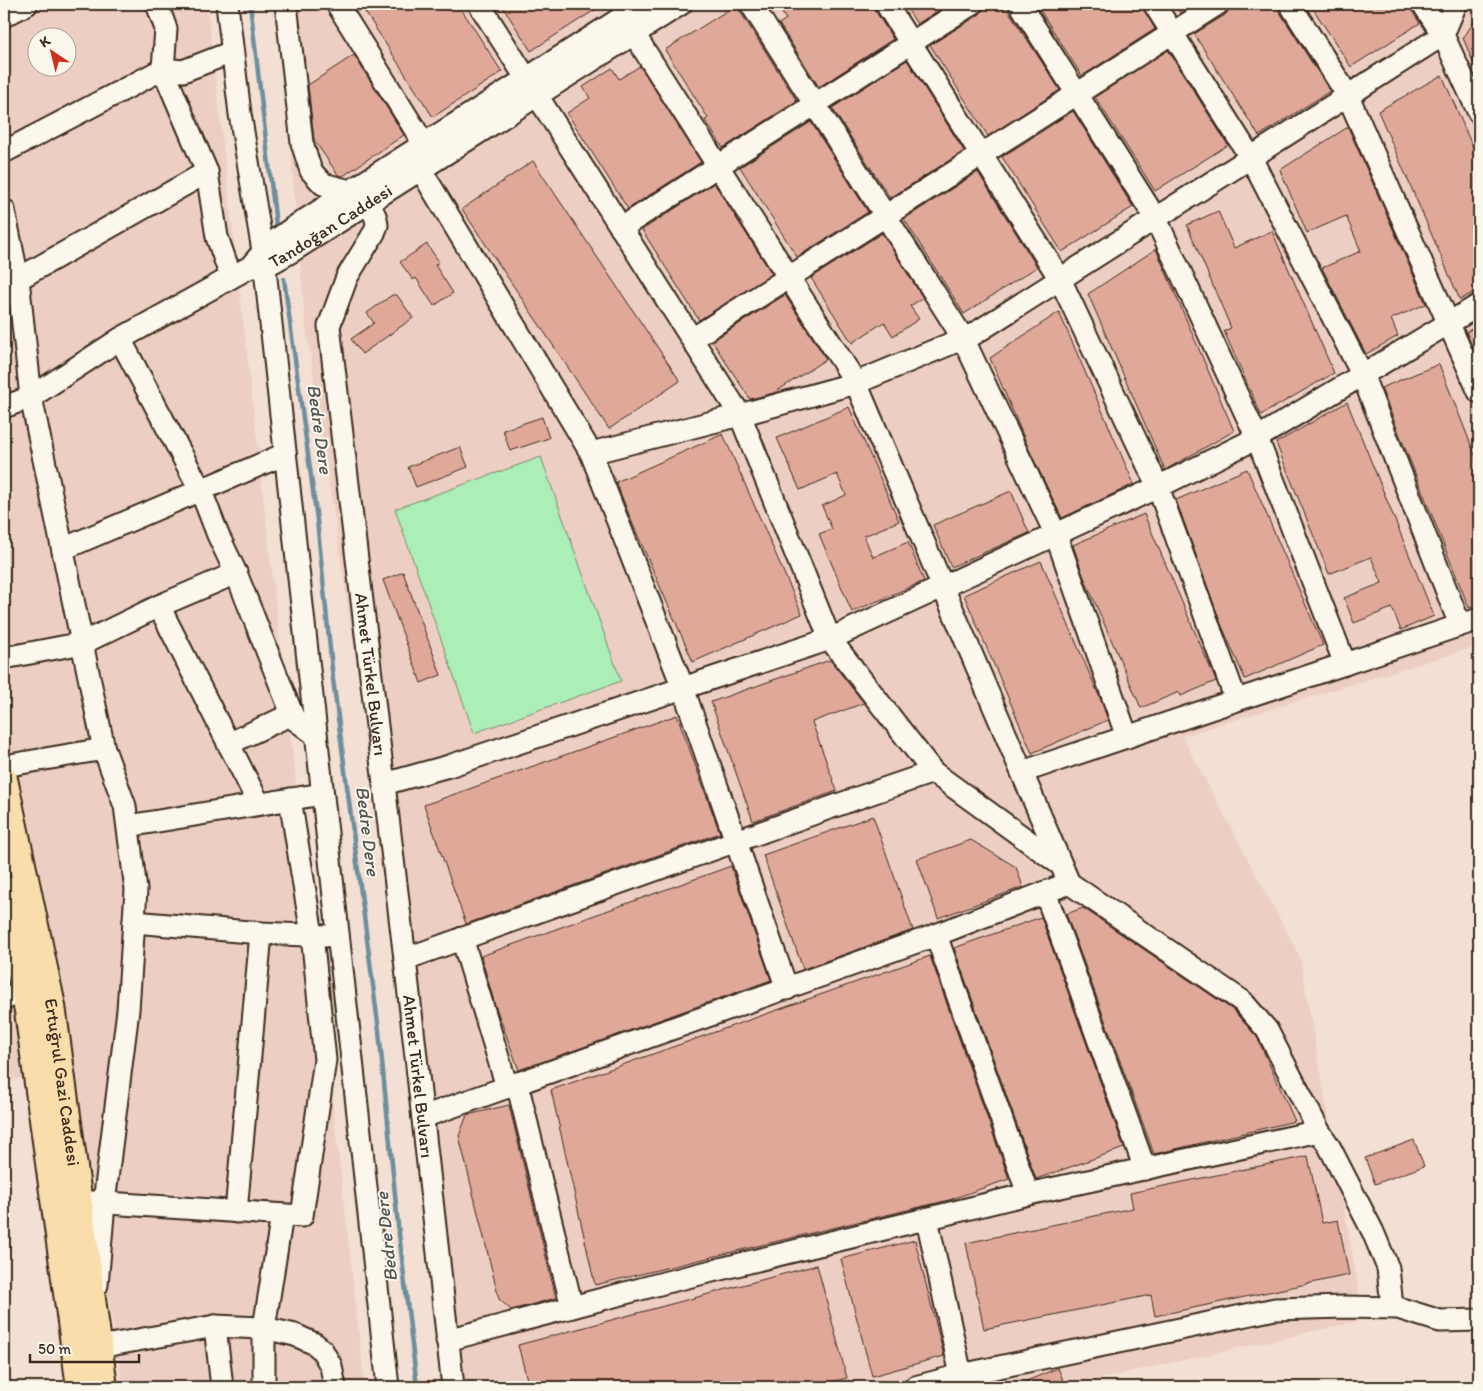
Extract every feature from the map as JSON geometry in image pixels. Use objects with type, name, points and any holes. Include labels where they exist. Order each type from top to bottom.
[{"type":"main road","name":"Ertuğrul Gazi Caddesi","points":[[4,779],[92,1202],[95,1313],[104,1387]]},
{"type":"main road","name":"Ertuğrul Gazi Caddesi","points":[[4,893],[14,995],[28,1011],[80,1387]]},
{"type":"street","points":[[4,16],[27,4]]},
{"type":"street","points":[[156,4],[166,29],[163,69],[207,172],[217,237],[231,277]]},
{"type":"street","points":[[227,4],[285,454],[388,1387]]},
{"type":"street","points":[[286,4],[302,143],[311,171],[323,184],[350,191],[369,203]]},
{"type":"street","points":[[337,4],[424,144]]},
{"type":"street","points":[[479,4],[740,416],[830,639],[933,772],[1065,874],[1242,1001],[1267,1030],[1318,1131],[1329,1146],[1373,1232],[1388,1268],[1392,1308]]},
{"type":"street","name":"Tandoğan Caddesi","points":[[259,262],[294,250],[421,170],[643,4]]},
{"type":"street","name":"Tandoğan Caddesi","points":[[624,18],[681,4]]},
{"type":"street","points":[[751,4],[963,338],[1056,535],[1127,737]]},
{"type":"street","points":[[886,4],[1060,279],[1158,487],[1236,700]]},
{"type":"street","points":[[621,228],[972,4]]},
{"type":"street","points":[[1020,4],[1156,218],[1257,438],[1345,664]]},
{"type":"street","points":[[1022,772],[1469,622],[1362,374],[1251,158],[1154,4]]},
{"type":"street","points":[[692,340],[1218,4]]},
{"type":"street","points":[[1290,4],[1348,96],[1479,392]]},
{"type":"street","points":[[1423,4],[1443,35],[1479,113]]},
{"type":"street","points":[[590,453],[740,416],[856,383],[982,330],[1443,35],[1456,4]]},
{"type":"street","points":[[624,18],[856,383],[1065,874]]},
{"type":"street","points":[[4,152],[163,69],[183,71],[232,52]]},
{"type":"street","name":"Tandoğan Caddesi","points":[[259,262],[269,245],[350,191],[424,144],[532,87]]},
{"type":"street","points":[[421,170],[590,453],[683,688],[787,989]]},
{"type":"street","points":[[11,281],[207,172]]},
{"type":"street","name":"Ahmet Türkel Bulvarı","points":[[369,203],[377,225],[347,278],[329,326],[405,959],[453,1387]]},
{"type":"street","points":[[4,210],[11,281],[31,396],[104,750],[125,806],[136,890],[128,1010],[92,1202],[302,1216],[325,1060],[312,935],[290,799]]},
{"type":"street","points":[[4,407],[31,396],[120,339],[259,262]]},
{"type":"street","points":[[384,784],[449,766],[830,639],[1158,487],[1257,438],[1479,305]]},
{"type":"street","points":[[120,339],[201,491],[294,719],[316,735]]},
{"type":"street","points":[[64,549],[285,454]]},
{"type":"street","points":[[4,658],[82,643],[159,606],[236,573]]},
{"type":"street","points":[[159,606],[259,804]]},
{"type":"street","points":[[228,744],[292,714]]},
{"type":"street","points":[[4,766],[104,750]]},
{"type":"street","points":[[405,959],[933,772]]},
{"type":"street","points":[[128,826],[322,794]]},
{"type":"street","points":[[422,1117],[936,935],[1045,892],[1065,874]]},
{"type":"street","points":[[1045,892],[1145,1169]]},
{"type":"street","points":[[134,922],[261,933],[338,937]]},
{"type":"street","points":[[236,1212],[261,933]]},
{"type":"street","points":[[936,935],[1028,1194]]},
{"type":"street","points":[[462,938],[512,1085],[572,1307]]},
{"type":"street","points":[[448,1340],[572,1307],[1028,1194],[1318,1131]]},
{"type":"street","points":[[264,1387],[264,1328],[282,1215]]},
{"type":"street","points":[[927,1219],[972,1378]]},
{"type":"street","points":[[915,1387],[972,1378],[1275,1309],[1398,1308],[1440,1321],[1479,1320]]},
{"type":"street","points":[[215,1326],[222,1387]]},
{"type":"street","points":[[99,1347],[215,1326],[264,1328],[295,1335],[315,1344],[322,1350],[332,1366],[335,1387]]},
{"type":"shaded area","points":[[4,4],[207,4],[365,1387],[123,1387],[70,1062],[4,1083]]},
{"type":"shaded area","points":[[278,4],[1479,4],[1479,650],[1478,646],[1182,736],[1300,957],[1364,1320],[1062,1387],[464,1387],[305,319]]},
{"type":"green space","points":[[541,457],[621,681],[474,733],[395,509]]},
{"type":"building","points":[[360,4],[458,4],[502,72],[433,117]]},
{"type":"building","points":[[501,4],[604,4],[531,51]]},
{"type":"building","points":[[776,4],[871,4],[893,39],[819,87],[779,24],[786,19]]},
{"type":"building","points":[[904,4],[949,4],[917,24]]},
{"type":"building","points":[[984,4],[1004,4],[1060,90],[988,136],[930,45],[979,15],[983,10]]},
{"type":"building","points":[[1036,4],[1141,4],[1155,29],[1082,76]]},
{"type":"building","points":[[1174,4],[1195,4],[1180,13]]},
{"type":"building","points":[[1230,4],[1278,4],[1279,11],[1330,91],[1259,136],[1194,34],[1225,15],[1229,10]]},
{"type":"building","points":[[1310,4],[1411,4],[1412,11],[1420,23],[1351,67]]},
{"type":"building","points":[[736,5],[797,101],[723,148],[705,120],[708,118],[665,50]]},
{"type":"building","points":[[1479,15],[1479,76],[1463,38]]},
{"type":"building","points":[[1168,50],[1228,145],[1155,191],[1095,97]]},
{"type":"building","points":[[354,55],[404,135],[343,176],[338,175],[314,140],[308,85]]},
{"type":"building","points":[[907,60],[964,151],[890,198],[832,108]]},
{"type":"building","points":[[640,66],[701,162],[628,209],[567,113],[590,98],[583,87],[612,68],[619,79]]},
{"type":"building","points":[[1442,75],[1479,162],[1479,289],[1460,300],[1378,111]]},
{"type":"building","points":[[1073,111],[1133,207],[1062,252],[1002,157]]},
{"type":"building","points":[[811,122],[868,212],[797,257],[740,167]]},
{"type":"building","points":[[1348,127],[1426,304],[1391,319],[1398,336],[1366,354],[1322,268],[1361,251],[1346,216],[1307,233],[1280,170]]},
{"type":"building","points":[[533,161],[680,381],[609,429],[462,209]]},
{"type":"building","points":[[978,172],[1037,267],[964,314],[904,219]]},
{"type":"building","points":[[714,183],[772,274],[699,320],[642,230]]},
{"type":"building","points":[[1218,211],[1234,248],[1272,231],[1334,373],[1261,415],[1224,331],[1231,328],[1187,225]]},
{"type":"building","points":[[882,233],[923,298],[910,306],[919,319],[893,336],[884,322],[852,343],[811,278]]},
{"type":"building","points":[[427,244],[439,262],[435,265],[453,293],[434,306],[416,278],[413,280],[400,262]]},
{"type":"building","points":[[1156,249],[1234,431],[1165,470],[1088,294]]},
{"type":"building","points":[[392,295],[397,295],[413,318],[362,354],[351,339],[374,323],[367,313]]},
{"type":"building","points":[[785,295],[826,359],[774,393],[750,399],[712,341]]},
{"type":"building","points":[[1059,312],[1134,484],[1062,518],[1031,454],[990,358]]},
{"type":"building","points":[[1479,325],[1479,362],[1466,332]]},
{"type":"building","points":[[1439,364],[1479,465],[1479,605],[1469,608],[1381,388]]},
{"type":"building","points":[[1347,402],[1434,616],[1401,630],[1392,608],[1354,623],[1344,598],[1382,583],[1371,557],[1329,574],[1276,443]]},
{"type":"building","points":[[849,407],[899,521],[864,536],[873,557],[908,542],[924,581],[852,612],[819,534],[832,529],[822,506],[846,495],[837,474],[800,490],[777,438]]},
{"type":"building","points":[[542,417],[549,438],[510,451],[503,430]]},
{"type":"building","points":[[723,434],[802,614],[693,662],[616,482]]},
{"type":"building","points":[[460,447],[468,467],[416,487],[408,467]]},
{"type":"building","points":[[1247,469],[1323,645],[1245,679],[1221,624],[1176,500]]},
{"type":"building","points":[[1011,491],[1029,533],[951,567],[933,525]]},
{"type":"building","points":[[1144,514],[1216,681],[1181,696],[1179,692],[1141,708],[1083,575],[1073,545]]},
{"type":"building","points":[[1041,561],[1108,720],[1032,753],[964,595]]},
{"type":"building","points":[[403,572],[441,675],[421,683],[383,580]]},
{"type":"building","points":[[830,660],[864,703],[812,722],[837,791],[753,821],[711,702]]},
{"type":"building","points":[[677,715],[720,833],[466,924],[424,805]]},
{"type":"building","points":[[873,816],[913,930],[803,969],[763,855]]},
{"type":"building","points":[[971,840],[1016,867],[1023,887],[938,918],[917,859]]},
{"type":"building","points":[[731,866],[771,980],[519,1070],[495,1005],[481,956]]},
{"type":"building","points":[[1083,908],[1233,1010],[1257,1037],[1295,1121],[1154,1154],[1066,914]]},
{"type":"building","points":[[1041,917],[1124,1148],[1036,1179],[954,948]]},
{"type":"building","points":[[930,956],[1009,1179],[949,1200],[595,1285],[551,1090]]},
{"type":"building","points":[[509,1105],[556,1298],[511,1310],[499,1299],[459,1136],[467,1115]]},
{"type":"building","points":[[1414,1140],[1424,1166],[1375,1184],[1365,1158]]},
{"type":"building","points":[[1308,1156],[1322,1223],[1338,1220],[1349,1275],[1155,1316],[1151,1295],[984,1329],[966,1243],[1133,1208],[1130,1193]]},
{"type":"building","points":[[915,1240],[944,1356],[872,1376],[841,1259]]},
{"type":"building","points":[[817,1265],[847,1378],[812,1387],[529,1387],[518,1345]]},
{"type":"building","points":[[1058,1368],[1066,1387],[1012,1387]]},
{"type":"waterway","name":"Bedre Dere","points":[[250,4],[276,225]]},
{"type":"waterway","name":"Bedre Dere","points":[[284,279],[317,520],[333,679],[379,1031],[398,1225],[417,1387]]}]
